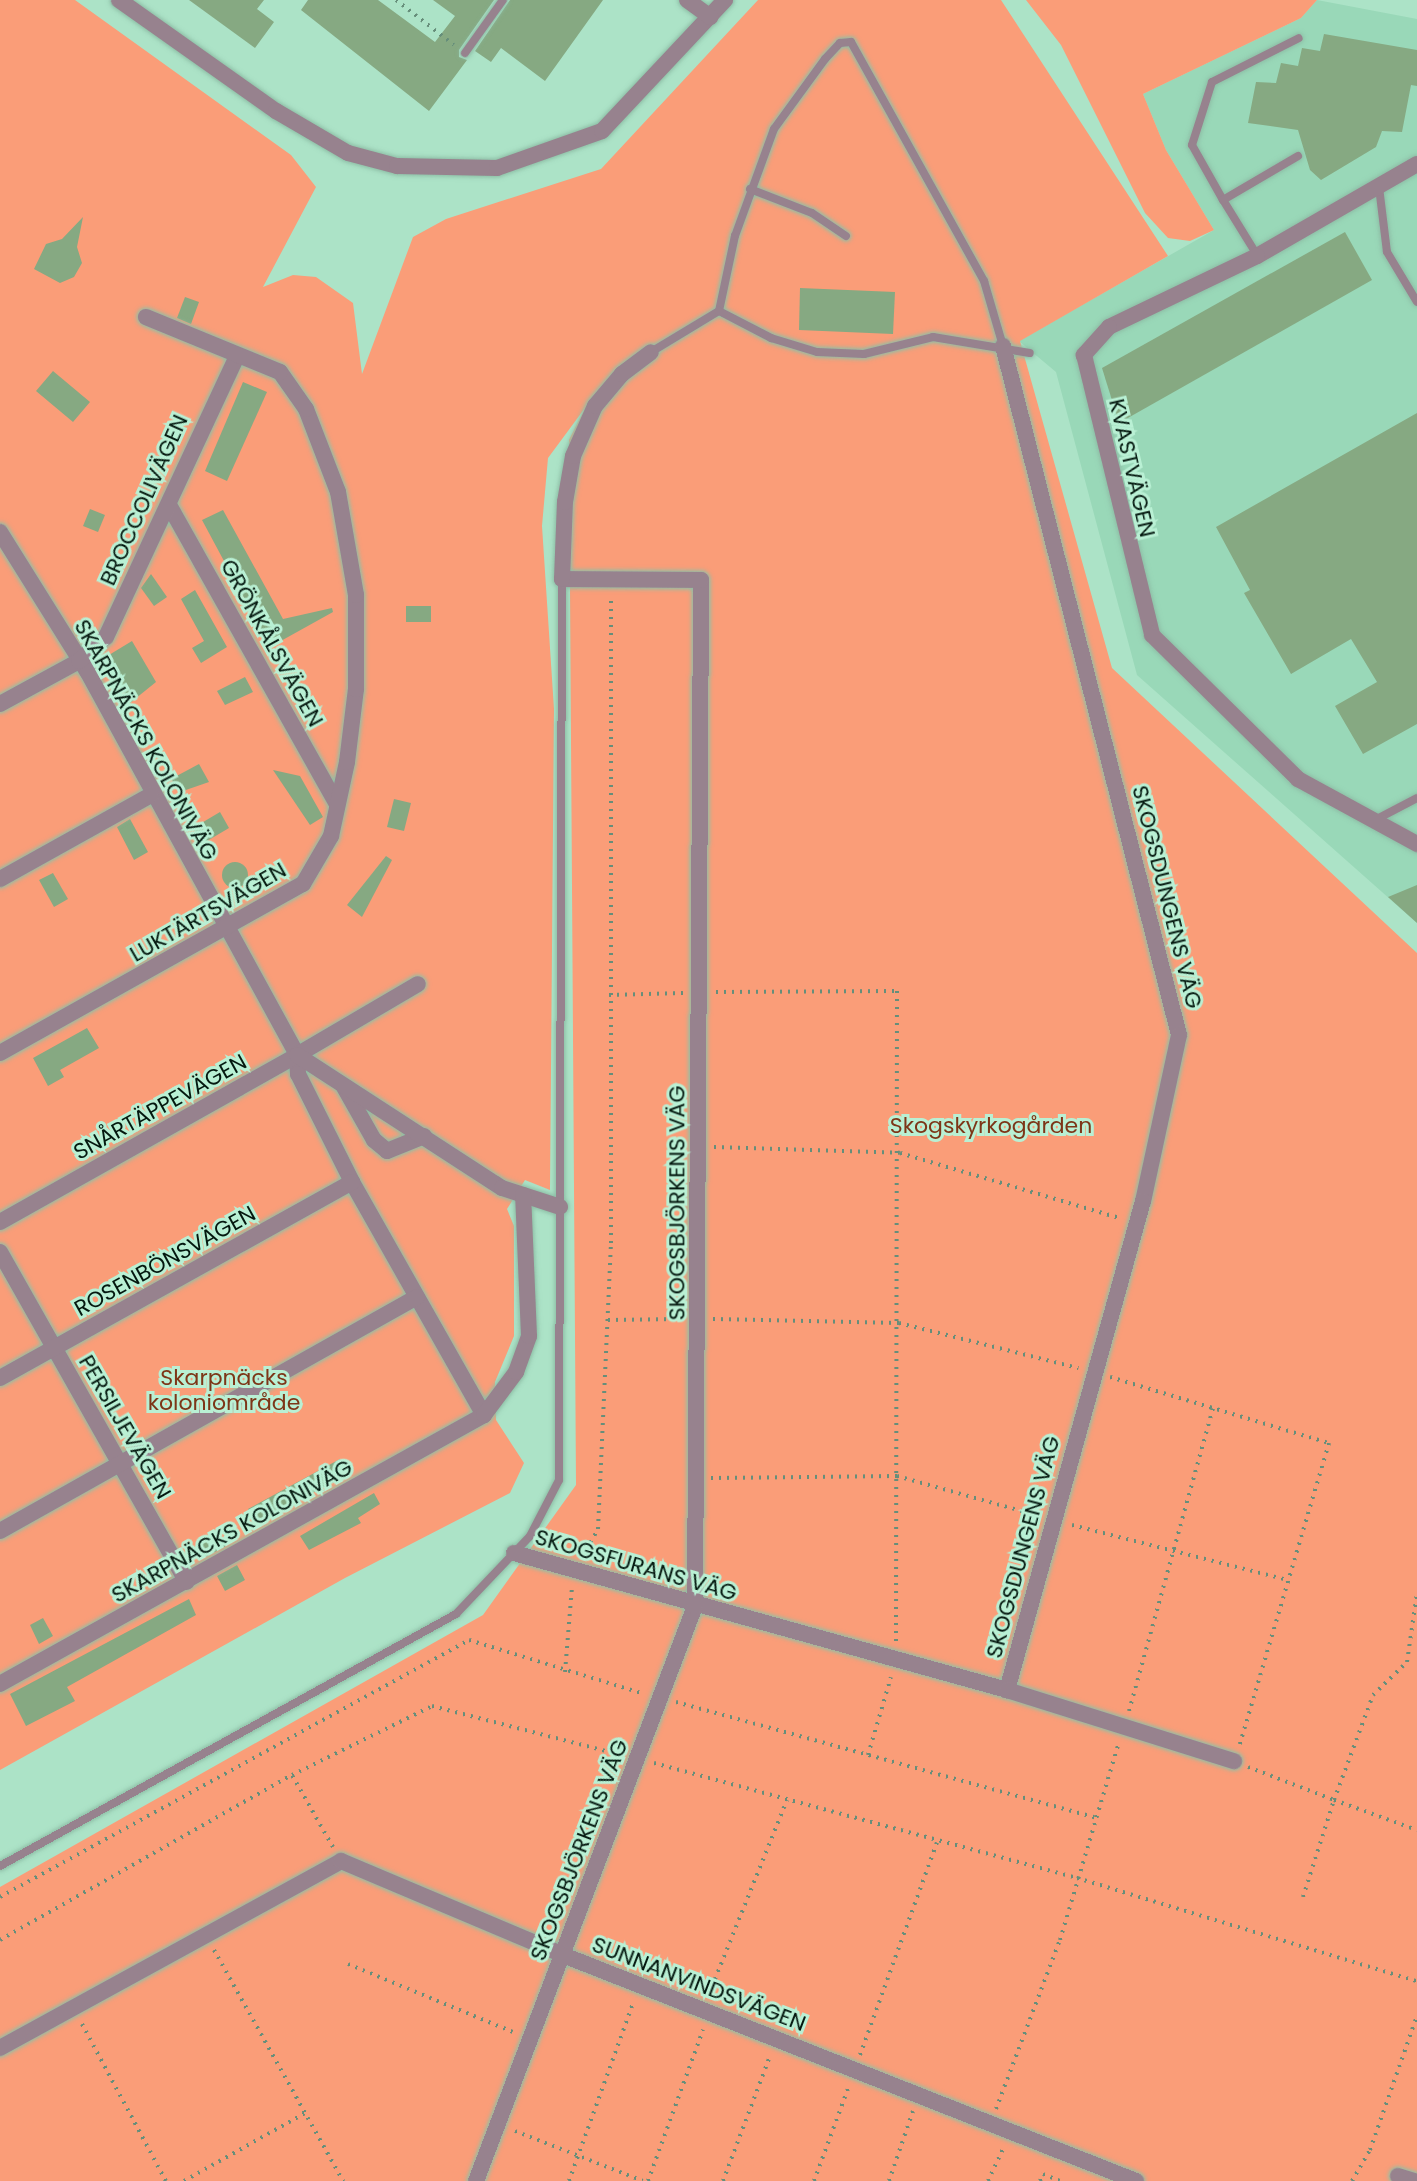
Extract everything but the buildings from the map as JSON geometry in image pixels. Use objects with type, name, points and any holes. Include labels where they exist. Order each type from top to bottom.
[{"type":"street","points":[[119,0],[276,111],[348,153],[397,166],[445,168],[497,168],[602,131],[725,0]]},
{"type":"street","points":[[687,0],[710,17]]},
{"type":"street","name":"KVASTVÄGEN","points":[[1417,164],[1257,256],[1109,327],[1084,355],[1152,635],[1298,779],[1417,844]]},
{"type":"street","name":"LUKTÄRTSVÄGEN","points":[[0,1053],[303,884],[331,836],[356,673],[356,595],[338,492],[306,409],[280,372],[146,317]]},
{"type":"street","name":"SKOGSDUNGENS VÄG","points":[[1003,346],[1179,1035],[1136,1225],[1007,1690]]},
{"type":"street","points":[[562,579],[565,502],[573,456],[595,406],[622,374],[651,352]]},
{"type":"street","name":"BROCCOLIVÄGEN","points":[[0,704],[79,661],[106,637],[237,356]]},
{"type":"street","name":"GRÖNKÅLSVÄGEN","points":[[169,505],[337,804]]},
{"type":"street","name":"SKARPNÄCKS KOLONIVÄG","points":[[0,532],[79,661],[297,1055],[298,1074],[352,1182],[484,1415]]},
{"type":"street","name":"SKOGSBJÖRKENS VÄG","points":[[476,2181],[695,1606],[701,580],[562,579]]},
{"type":"street","points":[[0,879],[151,795]]},
{"type":"street","points":[[418,984],[297,1055],[502,1188],[560,1207]]},
{"type":"street","name":"SNÅRTÄPPEVÄGEN","points":[[0,1222],[297,1055]]},
{"type":"street","points":[[341,1082],[374,1140],[387,1151],[424,1136]]},
{"type":"street","name":"ROSENBÖNSVÄGEN","points":[[0,1378],[352,1182]]},
{"type":"street","name":"SKARPNÄCKS KOLONIVÄG","points":[[0,1684],[484,1415],[516,1372],[529,1336],[523,1195]]},
{"type":"street","name":"PERSILJEVÄGEN","points":[[0,1252],[187,1582]]},
{"type":"street","points":[[0,1531],[417,1297]]},
{"type":"street","name":"SKOGSFURANS VÄG","points":[[514,1553],[695,1606],[1007,1690],[1234,1761]]},
{"type":"street","points":[[0,2048],[341,1861]]},
{"type":"street","name":"SUNNANVINDSVÄGEN","points":[[341,1861],[563,1955],[1136,2181]]},
{"type":"lane","points":[[465,53],[503,0]]},
{"type":"lane","points":[[1257,256],[1192,145],[1212,82],[1299,38]]},
{"type":"lane","points":[[651,352],[719,311],[750,189],[774,129],[798,91],[840,43],[851,42],[984,281],[1003,346]]},
{"type":"lane","points":[[1223,200],[1298,156]]},
{"type":"lane","points":[[1379,187],[1387,252],[1417,302]]},
{"type":"lane","points":[[750,189],[812,213],[846,236]]},
{"type":"lane","points":[[719,311],[771,338],[817,352],[864,354],[933,337],[1003,346],[1030,353]]},
{"type":"lane","points":[[514,1553],[530,1536],[559,1480],[562,579]]},
{"type":"lane","points":[[1374,821],[1417,798]]},
{"type":"lane","name":"SKOGSFURANS VÄG","points":[[0,1866],[456,1614],[514,1553]]},
{"type":"path","points":[[396,0],[465,53]]},
{"type":"path","points":[[565,1672],[573,1572],[598,1529],[611,1243],[611,580]]},
{"type":"path","points":[[609,995],[897,991],[900,1153],[896,1660],[868,1755]]},
{"type":"path","points":[[699,1146],[900,1153],[1136,1225]]},
{"type":"path","points":[[991,2122],[1060,1940],[1094,1817],[1125,1727],[1213,1408]]},
{"type":"path","points":[[696,1479],[897,1476],[1053,1520],[1289,1580]]},
{"type":"path","points":[[1303,1897],[1334,1800],[1373,1695],[1407,1662],[1417,1593]]},
{"type":"path","points":[[0,1897],[469,1640],[565,1672],[1094,1817]]},
{"type":"path","points":[[0,1940],[292,1775],[432,1706],[637,1758],[1077,1878],[1417,1981]]},
{"type":"path","points":[[1234,1761],[1417,1830]]},
{"type":"path","points":[[292,1775],[341,1861]]},
{"type":"path","points":[[498,2124],[646,2181],[706,2011],[787,1800]]},
{"type":"path","points":[[814,2181],[937,1842]]},
{"type":"path","points":[[205,1934],[343,2181]]},
{"type":"path","points":[[348,1964],[530,2039]]},
{"type":"path","points":[[569,2181],[639,1985]]},
{"type":"path","points":[[74,2007],[166,2181]]},
{"type":"path","points":[[1352,2181],[1370,2150],[1417,2016]]},
{"type":"path","points":[[723,2181],[776,2038]]},
{"type":"path","points":[[889,2181],[920,2094]]},
{"type":"path","points":[[184,2181],[305,2113]]},
{"type":"path","points":[[988,2181],[1011,2130]]},
{"type":"path","points":[[1040,2181],[1043,2174],[1060,2181]]},
{"type":"shaded area","points":[[1317,0],[1417,19],[1417,923],[1137,675],[1056,372],[1019,341],[1214,230],[1166,150],[1143,94],[1301,18]]},
{"type":"green space","name":"Skogskyrkogården","points":[[0,0],[75,0],[291,155],[316,187],[263,287],[293,275],[316,277],[353,303],[362,374],[413,237],[446,219],[601,169],[758,0],[1001,0],[1168,256],[1020,341],[1112,668],[1417,953],[1417,2181],[0,2181],[0,1887],[483,1615],[576,1485],[569,440],[585,408],[548,458],[542,526],[554,709],[550,1190],[525,1180],[507,1209],[514,1226],[514,1336],[495,1382],[496,1420],[524,1463],[510,1493],[345,1578],[0,1770]]},
{"type":"green space","points":[[1026,0],[1317,0],[1301,18],[1143,94],[1166,150],[1214,230],[1190,241],[1168,238],[1145,213],[1061,45]]},
{"type":"park label","name":"Skarpnäcks koloniområde","points":[[224,1390]]}]
